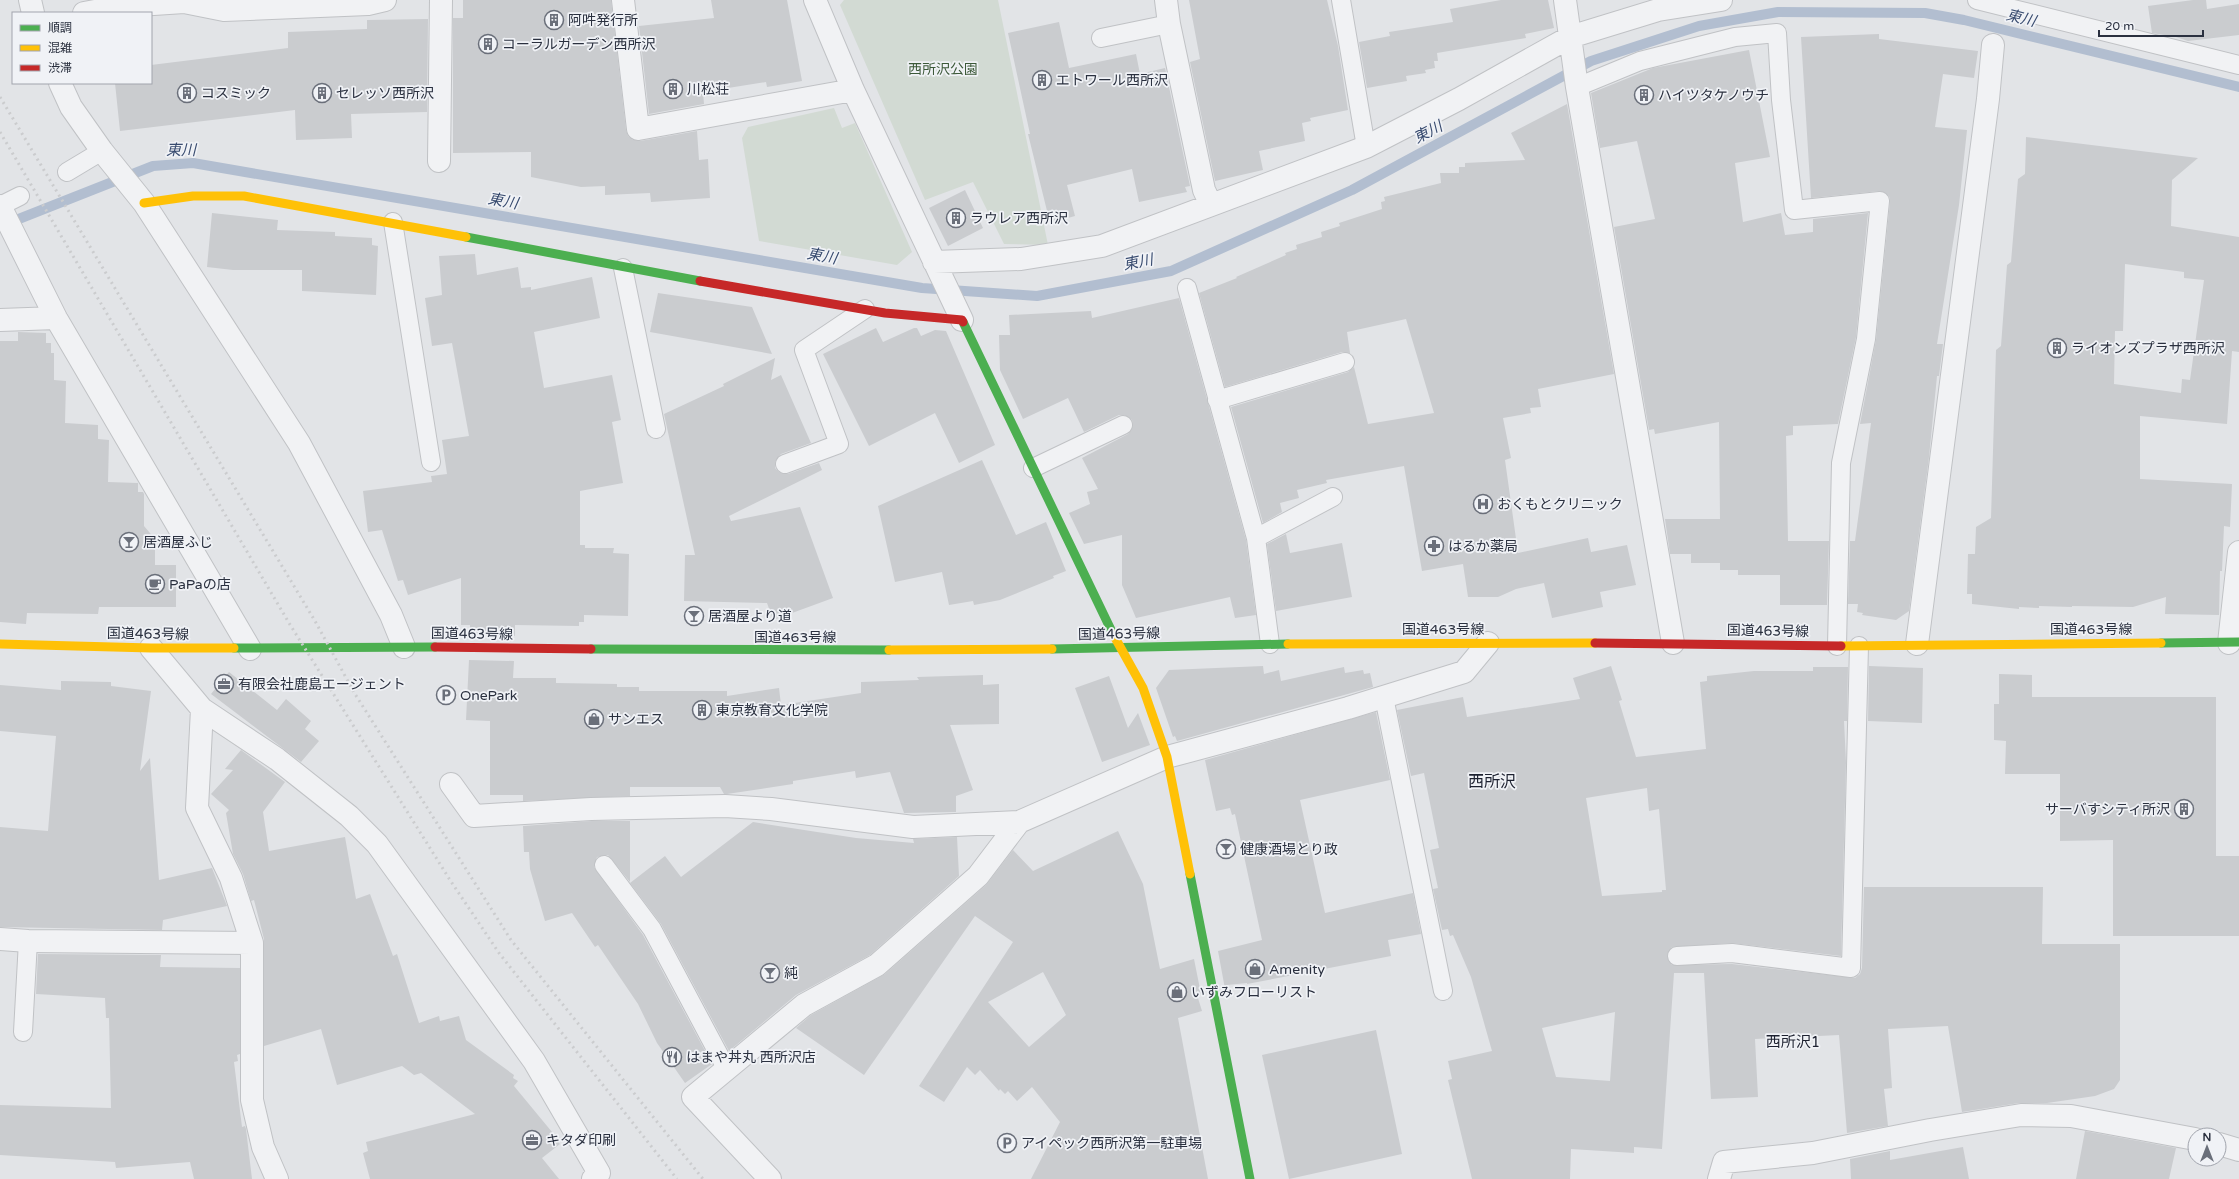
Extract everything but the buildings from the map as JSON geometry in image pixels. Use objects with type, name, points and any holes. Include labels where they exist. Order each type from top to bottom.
[{"type":"main road","points":[[137,195],[244,196],[393,222],[622,268],[865,309],[959,313],[1120,648],[1143,688],[1167,757],[1250,1179]]},
{"type":"main road","name":"国道463号線","points":[[0,644],[250,649],[404,647],[718,651],[1120,648],[1270,644],[1673,643],[1859,646],[1917,644],[2234,643]]},
{"type":"street","points":[[30,0],[33,12]]},
{"type":"street","points":[[439,161],[440,0]]},
{"type":"street","points":[[623,0],[638,129],[853,90]]},
{"type":"street","points":[[815,0],[853,90],[876,135],[959,313]]},
{"type":"street","points":[[1166,0],[1169,24],[1204,190],[1210,205]]},
{"type":"street","points":[[1565,0],[1577,83],[1673,643]]},
{"type":"street","points":[[939,269],[1021,259],[1102,246],[1366,147],[1459,99],[1571,45],[1658,10],[1721,0]]},
{"type":"street","points":[[90,12],[123,6],[184,2],[224,5],[374,1]]},
{"type":"street","points":[[1917,644],[1988,99],[1993,45]]},
{"type":"street","points":[[60,84],[71,107],[107,157],[137,195],[299,443],[391,615],[404,647]]},
{"type":"street","points":[[1,208],[56,318],[250,649]]},
{"type":"street","points":[[0,320],[56,318]]},
{"type":"street","points":[[2234,643],[2239,552]]},
{"type":"street","points":[[450,784],[474,816],[591,809],[725,806],[771,809],[913,827],[1019,822],[1167,757],[1384,697],[1464,672],[1488,643]]},
{"type":"street","points":[[151,648],[202,709],[277,759],[349,816],[377,844],[534,1061],[599,1173],[593,1179]]},
{"type":"street","points":[[202,709],[197,808],[230,878],[252,943],[252,1100],[263,1147],[277,1179]]},
{"type":"street","points":[[770,1179],[693,1097],[726,1068],[804,1005],[877,965],[978,876],[1019,822]]},
{"type":"street","points":[[0,939],[28,941],[252,943]]},
{"type":"street","points":[[1719,1179],[1724,1162],[1813,1153],[1930,1130],[2021,1115],[2071,1116],[2187,1138]]},
{"type":"street","points":[[2227,1146],[2239,1150]]},
{"type":"lane","points":[[1341,0],[1366,147]]},
{"type":"lane","points":[[1977,0],[2239,65]]},
{"type":"lane","points":[[1100,38],[1169,24]]},
{"type":"lane","points":[[1577,83],[1640,61],[1735,37],[1777,33],[1781,100],[1794,210],[1880,201],[1866,339],[1841,463],[1837,646]]},
{"type":"lane","points":[[66,172],[107,157]]},
{"type":"lane","points":[[1,208],[20,196]]},
{"type":"lane","points":[[393,222],[431,462]]},
{"type":"lane","points":[[622,268],[656,429]]},
{"type":"lane","points":[[1186,288],[1256,538],[1270,644]]},
{"type":"lane","points":[[785,464],[839,444],[804,350],[865,309]]},
{"type":"lane","points":[[1217,400],[1345,362]]},
{"type":"lane","points":[[1033,468],[1123,425]]},
{"type":"lane","points":[[1256,538],[1333,497]]},
{"type":"lane","points":[[1677,956],[1732,953],[1851,968],[1859,646]]},
{"type":"lane","points":[[1384,697],[1443,991]]},
{"type":"lane","points":[[604,865],[652,929],[726,1068]]},
{"type":"lane","points":[[23,1032],[28,941]]},
{"type":"green space","name":"西所沢公園","points":[[844,0],[998,0],[1048,245],[1004,244],[973,182],[925,200],[840,5]]},
{"type":"green space","points":[[834,108],[842,128],[855,123],[912,252],[897,265],[759,241],[742,138],[748,127]]},
{"type":"waterway","name":"東川","points":[[6,224],[153,166],[193,163],[922,288],[1037,296],[1171,271],[1352,190],[1591,61],[1699,26],[1778,12],[1925,13],[1964,20],[2239,87]]},
{"type":"railway","points":[[0,97],[315,621],[355,694],[511,940],[703,1179]]},
{"type":"railway","points":[[0,132],[289,623],[450,880],[499,953],[677,1179]]},
{"type":"traffic: fast","points":[[466,237],[700,281]]},
{"type":"traffic: fast","points":[[963,322],[1113,634]]},
{"type":"traffic: fast","points":[[2161,643],[2239,642]]},
{"type":"traffic: fast","points":[[1052,649],[1288,644]]},
{"type":"traffic: fast","points":[[234,648],[435,647]]},
{"type":"traffic: fast","points":[[591,649],[889,650]]},
{"type":"traffic: fast","points":[[1190,874],[1250,1179]]},
{"type":"traffic: slow","points":[[144,203],[193,196],[244,196],[466,237]]},
{"type":"traffic: slow","points":[[1113,634],[1143,688],[1167,757],[1190,874]]},
{"type":"traffic: slow","points":[[1288,644],[1595,643]]},
{"type":"traffic: slow","points":[[1841,646],[2161,643]]},
{"type":"traffic: slow","points":[[0,644],[151,648],[234,648]]},
{"type":"traffic: slow","points":[[889,650],[1052,649]]},
{"type":"traffic: jam","points":[[700,281],[885,313],[962,320],[963,322]]},
{"type":"traffic: jam","points":[[1595,643],[1841,646]]},
{"type":"traffic: jam","points":[[435,647],[591,649]]},
{"type":"place","name":"阿吽発行所","points":[[554,20]]},
{"type":"place","name":"コーラルガーデン西所沢","points":[[488,44]]},
{"type":"place","name":"エトワール西所沢","points":[[1042,80]]},
{"type":"place","name":"川松荘","points":[[673,89]]},
{"type":"place","name":"コスミック","points":[[187,93]]},
{"type":"place","name":"セレッソ西所沢","points":[[322,93]]},
{"type":"place","name":"ハイツタケノウチ","points":[[1644,95]]},
{"type":"place","name":"ラウレア西所沢","points":[[956,218]]},
{"type":"place","name":"ライオンズプラザ西所沢","points":[[2057,348]]},
{"type":"place","name":"おくもとクリニック","points":[[1483,504]]},
{"type":"place","name":"居酒屋ふじ","points":[[129,542]]},
{"type":"place","name":"はるか薬局","points":[[1434,546]]},
{"type":"place","name":"PaPaの店","points":[[155,584]]},
{"type":"place","name":"居酒屋より道","points":[[694,616]]},
{"type":"place","name":"有限会社鹿島エージェント","points":[[224,684]]},
{"type":"place","name":"OnePark","points":[[446,695]]},
{"type":"place","name":"東京教育文化学院","points":[[702,710]]},
{"type":"place","name":"サンエス","points":[[594,719]]},
{"type":"place","name":"サーバすシティ所沢","points":[[2184,809]]},
{"type":"place","name":"健康酒場とり政","points":[[1226,849]]},
{"type":"place","name":"Amenity","points":[[1255,969]]},
{"type":"place","name":"純","points":[[770,973]]},
{"type":"place","name":"いずみフローリスト","points":[[1177,992]]},
{"type":"place","name":"はまや丼丸 西所沢店","points":[[672,1057]]},
{"type":"place","name":"キタダ印刷","points":[[532,1140]]},
{"type":"place","name":"アイペック西所沢第一駐車場","points":[[1007,1143]]},
{"type":"district","name":"西所沢","points":[[1492,782]]},
{"type":"district","name":"西所沢1","points":[[1793,1042]]}]
